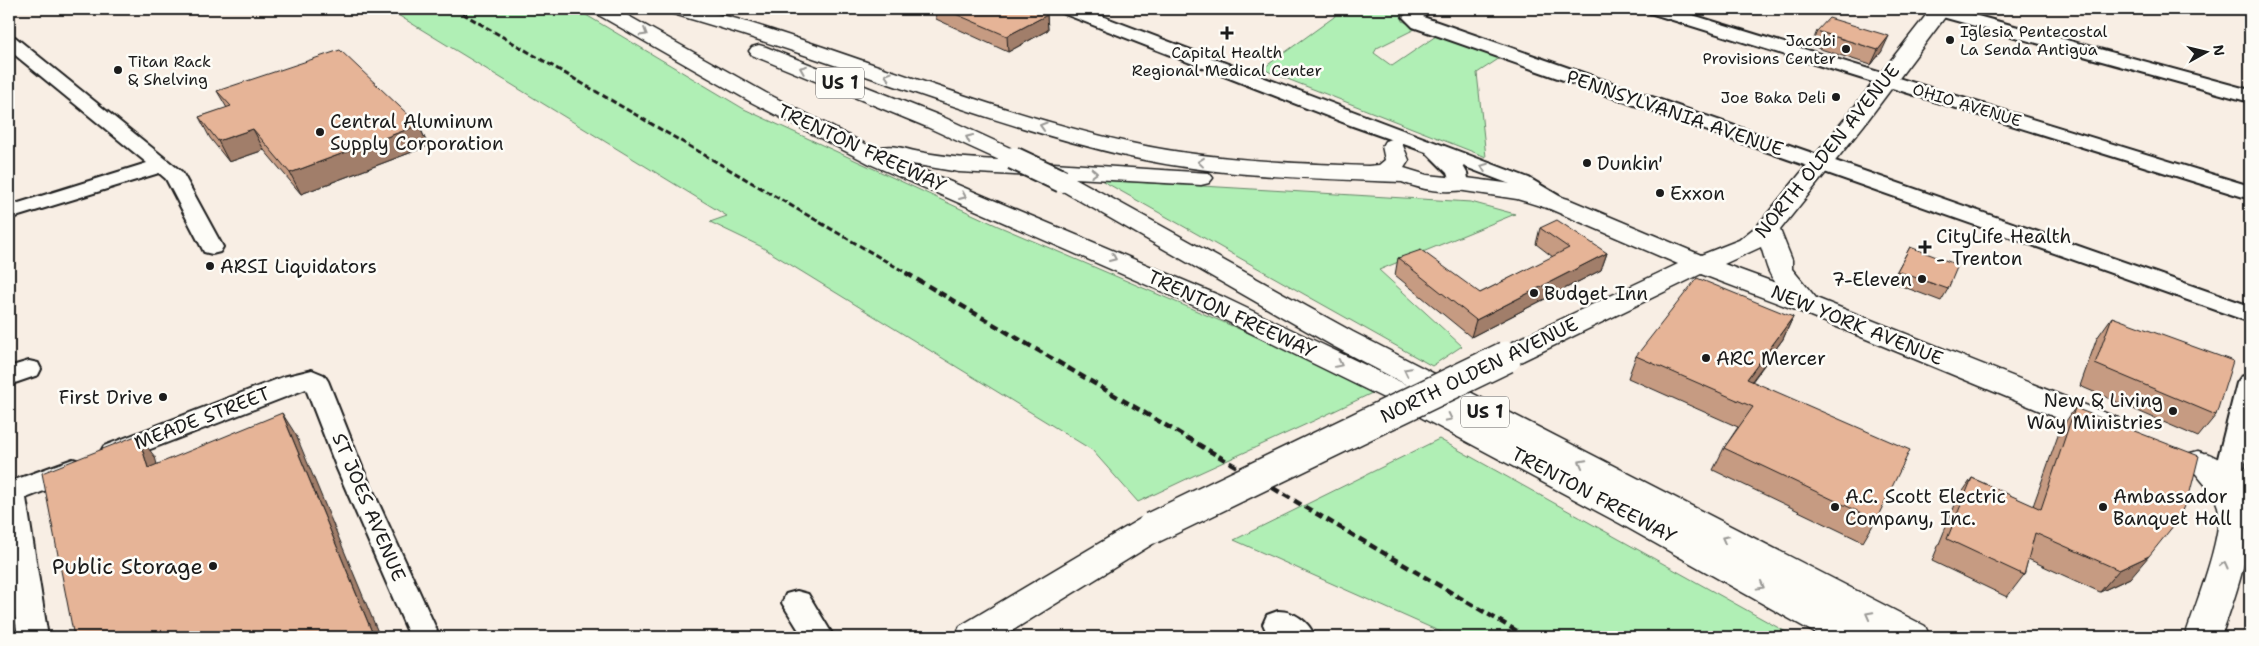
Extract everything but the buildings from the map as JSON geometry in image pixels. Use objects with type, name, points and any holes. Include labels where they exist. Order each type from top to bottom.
[{"type":"main road","name":"TRENTON FREEWAY","points":[[602,9],[757,98],[917,177],[1094,250],[1244,318],[1398,393],[1693,547],[1853,637]]},
{"type":"main road","name":"TRENTON FREEWAY","points":[[666,9],[732,40],[936,122],[1062,181],[1336,335],[1912,637]]},
{"type":"main road","points":[[677,9],[1095,142],[1192,161],[1406,175],[1423,182],[1459,184]]},
{"type":"main road","name":"NORTH OLDEN AVENUE","points":[[973,637],[1152,528],[1699,264],[1748,245],[1767,230],[1886,80],[1938,9]]},
{"type":"main road","points":[[839,139],[917,159],[977,166],[1394,188],[1409,188],[1423,182]]},
{"type":"main road","points":[[1363,173],[1387,170],[1392,167],[1397,160],[1392,146]]},
{"type":"main road","name":"NEW YORK AVENUE","points":[[1459,184],[1520,192],[1559,204],[1699,264],[1806,304],[2133,436]]},
{"type":"main road","points":[[1767,230],[1779,260],[1779,270],[1806,304]]},
{"type":"main road","points":[[2169,451],[2228,474],[2224,487],[2242,529],[2203,637]]},
{"type":"street","name":"NEW YORK AVENUE","points":[[1068,9],[1357,121],[1433,148],[1449,162],[1457,173],[1459,184]]},
{"type":"street","name":"OHIO AVENUE","points":[[1656,9],[2250,193]]},
{"type":"street","points":[[1938,9],[2250,96]]},
{"type":"street","name":"PENNSYLVANIA AVENUE","points":[[1418,14],[1450,35],[2250,314]]},
{"type":"street","points":[[9,41],[174,176],[212,247]]},
{"type":"street","name":"NEW YORK AVENUE","points":[[1357,121],[1392,146],[1425,162],[1459,184]]},
{"type":"street","points":[[1433,148],[1522,182],[1559,204]]},
{"type":"street","points":[[9,213],[160,166]]},
{"type":"street","name":"MEADE STREET","points":[[10,493],[292,383],[312,379]]},
{"type":"street","name":"ST JOES AVENUE","points":[[312,379],[319,390],[350,469],[425,637]]},
{"type":"street","points":[[2228,474],[2250,383]]},
{"type":"street","points":[[10,493],[33,637]]},
{"type":"street","points":[[797,603],[819,637]]},
{"type":"green space","points":[[388,9],[576,9],[744,109],[998,226],[1265,340],[1372,393],[1138,502],[1092,450],[760,246],[710,222],[727,216]]},
{"type":"green space","points":[[1338,9],[1406,9],[1402,11],[1403,21],[1417,28],[1377,48],[1374,53],[1392,66],[1436,36],[1500,58],[1477,73],[1486,157],[1262,69],[1334,17]]},
{"type":"green space","points":[[1101,180],[1471,202],[1515,214],[1379,270],[1462,346],[1432,366]]},
{"type":"green space","points":[[1439,439],[1795,637],[1452,637],[1234,540]]},
{"type":"railway","points":[[455,9],[908,274]]},
{"type":"railway","points":[[906,273],[1527,637]]},
{"type":"place","name":"Capital Health Regional Medical Center","points":[[1227,33]]},
{"type":"place","name":"Iglesia Pentecostal La Senda Antigua","points":[[1950,40]]},
{"type":"place","name":"Jacobi Provisions Center","points":[[1846,49]]},
{"type":"place","name":"Titan Rack & Shelving","points":[[118,70]]},
{"type":"place","name":"Joe Baka Deli","points":[[1836,97]]},
{"type":"place","name":"Central Aluminum Supply Corporation","points":[[320,132]]},
{"type":"place","name":"Dunkin'","points":[[1587,163]]},
{"type":"place","name":"Exxon","points":[[1660,193]]},
{"type":"place","name":"CityLife Health - Trenton","points":[[1925,247]]},
{"type":"place","name":"ARSI Liquidators","points":[[210,266]]},
{"type":"place","name":"7-Eleven","points":[[1922,279]]},
{"type":"place","name":"Budget Inn","points":[[1534,293]]},
{"type":"place","name":"ARC Mercer","points":[[1706,358]]},
{"type":"place","name":"First Drive","points":[[163,397]]},
{"type":"place","name":"New & Living Way Ministries","points":[[2173,411]]},
{"type":"place","name":"A.C. Scott Electric Company, Inc.","points":[[1835,507]]},
{"type":"place","name":"Ambassador Banquet Hall","points":[[2103,507]]},
{"type":"place","name":"Public Storage","points":[[213,566]]}]
